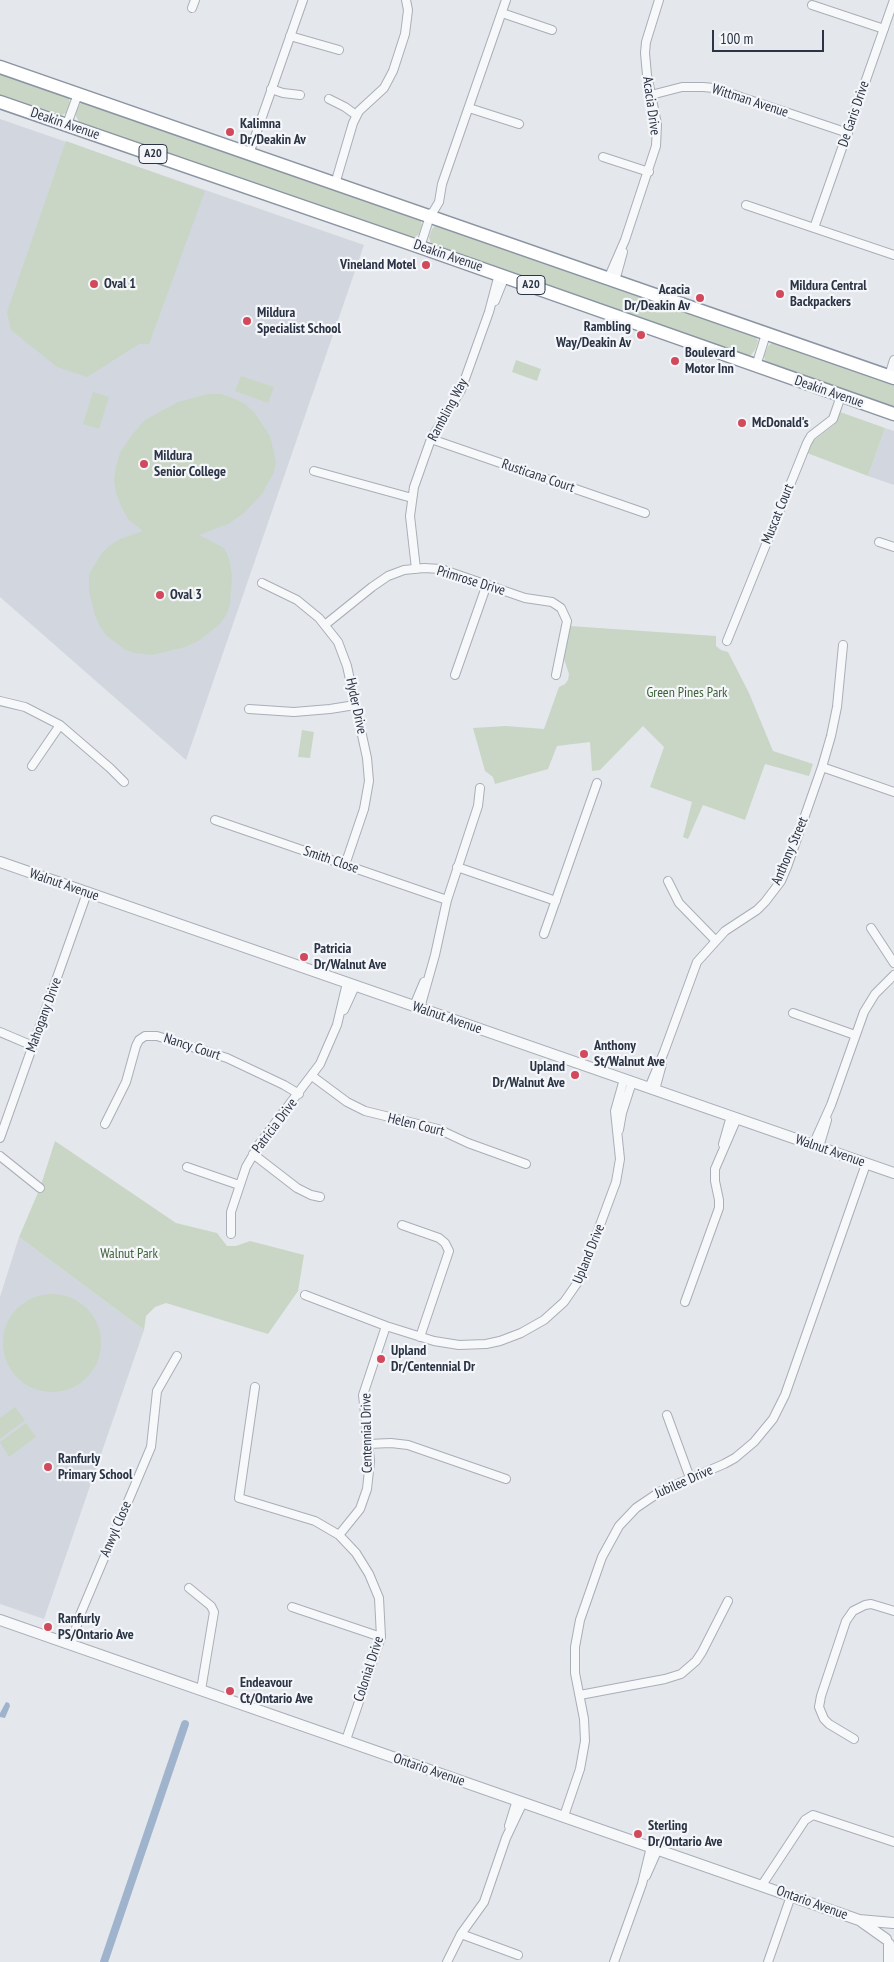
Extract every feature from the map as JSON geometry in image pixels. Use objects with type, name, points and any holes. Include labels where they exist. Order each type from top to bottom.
[{"type":"highway","name":"A20","points":[[0,67],[891,377]]},
{"type":"highway","name":"Deakin Avenue","points":[[0,102],[502,275],[894,414]]},
{"type":"street","points":[[192,8],[195,0]]},
{"type":"street","points":[[249,154],[303,0]]},
{"type":"street","points":[[335,184],[356,115],[363,105],[384,88],[393,71],[403,43],[408,19],[406,0]]},
{"type":"street","points":[[420,247],[506,0]]},
{"type":"street","name":"Acacia Drive","points":[[612,280],[656,146],[656,114],[647,74],[645,53],[646,42],[659,0]]},
{"type":"street","name":"De Garis Drive","points":[[814,228],[894,0]]},
{"type":"street","points":[[812,5],[884,29]]},
{"type":"street","points":[[502,13],[552,30]]},
{"type":"street","points":[[290,36],[339,50]]},
{"type":"street","name":"Wittman Avenue","points":[[651,95],[682,87],[703,86],[714,88],[848,133]]},
{"type":"street","points":[[271,89],[300,95]]},
{"type":"street","points":[[67,124],[78,94]]},
{"type":"street","points":[[329,99],[356,115]]},
{"type":"street","points":[[469,108],[519,124]]},
{"type":"street","points":[[603,156],[649,172]]},
{"type":"street","points":[[746,205],[894,255]]},
{"type":"street","name":"Rambling Way","points":[[416,569],[410,516],[412,498],[418,476],[431,439],[461,390],[489,312],[500,291],[502,275]]},
{"type":"street","points":[[756,366],[766,334]]},
{"type":"street","points":[[891,377],[894,360]]},
{"type":"street","name":"Muscat Court","points":[[727,641],[807,443],[811,436],[832,419],[841,396]]},
{"type":"street","name":"Rusticana Court","points":[[431,439],[645,513]]},
{"type":"street","points":[[314,471],[412,498]]},
{"type":"street","points":[[879,542],[894,547]]},
{"type":"street","name":"Primrose Drive","points":[[326,624],[380,581],[396,573],[416,569],[441,569],[525,598],[552,602],[564,612],[567,621],[556,676]]},
{"type":"street","name":"Hyder Drive","points":[[262,583],[297,600],[326,624],[338,642],[343,655],[367,758],[369,781],[364,809],[345,865]]},
{"type":"street","points":[[455,675],[486,584]]},
{"type":"street","name":"Anthony Street","points":[[652,1089],[693,971],[704,952],[725,931],[757,910],[781,881],[822,767],[835,720],[843,645]]},
{"type":"street","points":[[0,701],[25,707],[60,725],[124,782]]},
{"type":"street","points":[[250,709],[294,712],[355,705]]},
{"type":"street","points":[[32,766],[60,725]]},
{"type":"street","points":[[822,767],[894,792]]},
{"type":"street","points":[[544,934],[597,783]]},
{"type":"street","points":[[417,1007],[435,955],[446,900],[478,806],[480,788]]},
{"type":"street","name":"Smith Close","points":[[216,820],[446,900]]},
{"type":"street","name":"Walnut Avenue","points":[[0,862],[894,1173]]},
{"type":"street","points":[[457,867],[556,901]]},
{"type":"street","points":[[668,881],[679,903],[715,940]]},
{"type":"street","name":"Mahogany Drive","points":[[0,1138],[87,893]]},
{"type":"street","points":[[870,928],[894,963]]},
{"type":"street","points":[[816,1146],[855,1035],[869,1002],[882,985],[894,975]]},
{"type":"street","name":"Patricia Drive","points":[[231,1234],[231,1212],[253,1154],[299,1094],[326,1053],[351,984]]},
{"type":"street","points":[[793,1013],[855,1035]]},
{"type":"street","points":[[0,1032],[33,1046]]},
{"type":"street","name":"Nancy Court","points":[[105,1124],[126,1082],[136,1046],[139,1040],[145,1036],[157,1036],[227,1058],[299,1094]]},
{"type":"street","name":"Helen Court","points":[[312,1076],[347,1102],[364,1111],[438,1129],[468,1143],[526,1164]]},
{"type":"street","name":"Upland Drive","points":[[304,1295],[420,1337],[459,1345],[486,1344],[521,1333],[554,1312],[573,1290],[586,1267],[619,1171],[618,1135],[628,1081]]},
{"type":"street","points":[[685,1302],[719,1208],[720,1200],[715,1181],[715,1169],[734,1117]]},
{"type":"street","points":[[253,1154],[297,1188],[320,1198]]},
{"type":"street","points":[[0,1156],[40,1188]]},
{"type":"street","name":"Jubilee Drive","points":[[564,1816],[583,1757],[585,1731],[574,1658],[577,1632],[602,1557],[620,1526],[636,1508],[661,1490],[735,1458],[759,1437],[776,1413],[785,1395],[866,1164]]},
{"type":"street","points":[[186,1167],[240,1185]]},
{"type":"street","points":[[402,1225],[439,1238],[445,1242],[449,1251],[420,1337]]},
{"type":"street","name":"Centennial Drive","points":[[340,1535],[360,1509],[367,1489],[370,1461],[364,1395],[386,1326]]},
{"type":"street","name":"Anwyl Close","points":[[70,1645],[80,1615],[150,1447],[157,1390],[176,1356]]},
{"type":"street","name":"Colonial Drive","points":[[255,1387],[239,1498],[316,1521],[340,1535],[356,1553],[369,1574],[378,1598],[381,1637],[346,1740]]},
{"type":"street","points":[[667,1415],[690,1478]]},
{"type":"street","points":[[368,1444],[391,1443],[408,1445],[506,1479]]},
{"type":"street","points":[[189,1588],[211,1606],[214,1612],[201,1690]]},
{"type":"street","points":[[580,1695],[665,1679],[681,1674],[696,1661],[702,1652],[728,1601]]},
{"type":"street","points":[[854,1739],[824,1719],[819,1707],[821,1696],[846,1622],[853,1611],[864,1605],[871,1604],[894,1612]]},
{"type":"street","points":[[292,1607],[381,1637]]},
{"type":"street","name":"Ontario Avenue","points":[[0,1620],[859,1920],[893,1922]]},
{"type":"street","points":[[447,1962],[461,1934],[484,1902],[520,1801]]},
{"type":"street","points":[[762,1885],[805,1820],[813,1815],[894,1842]]},
{"type":"street","points":[[614,1962],[642,1884],[652,1865],[654,1848]]},
{"type":"street","points":[[768,1962],[792,1896]]},
{"type":"street","name":"Ontario Avenue","points":[[859,1920],[890,1944]]},
{"type":"street","points":[[889,1962],[890,1944],[887,1928],[893,1922]]},
{"type":"street","points":[[461,1934],[518,1955]]},
{"type":"shaded area","name":"Mildura Senior College","points":[[0,119],[364,245],[186,760],[0,597]]},
{"type":"shaded area","points":[[885,428],[894,431],[894,485],[868,476]]},
{"type":"shaded area","name":"Ranfurly Primary School","points":[[19,1237],[144,1330],[44,1619],[0,1604],[0,1297]]},
{"type":"green space","points":[[0,72],[68,96],[70,103],[66,113],[60,116],[0,95]]},
{"type":"green space","points":[[82,102],[420,219],[422,225],[419,234],[411,238],[79,122],[75,114]]},
{"type":"green space","name":"Oval 1","points":[[66,141],[205,191],[149,344],[139,344],[87,377],[57,367],[11,330],[7,312]]},
{"type":"green space","points":[[436,225],[755,335],[758,341],[755,350],[751,355],[745,356],[431,244],[429,237]]},
{"type":"green space","points":[[773,342],[894,384],[894,408],[766,363],[764,356],[768,346]]},
{"type":"green space","points":[[516,360],[541,369],[537,381],[512,372]]},
{"type":"green space","points":[[241,376],[274,387],[268,403],[235,391]]},
{"type":"green space","points":[[93,392],[109,397],[99,429],[83,424]]},
{"type":"green space","points":[[208,394],[221,394],[235,399],[245,404],[254,412],[270,436],[276,462],[274,472],[262,494],[244,513],[228,524],[199,535],[224,548],[229,559],[232,575],[230,604],[226,615],[219,625],[198,641],[185,647],[153,655],[135,653],[124,649],[106,635],[99,625],[94,612],[89,590],[89,574],[102,553],[120,539],[143,531],[128,519],[121,506],[116,493],[114,479],[116,466],[120,453],[145,420],[178,402]]},
{"type":"green space","points":[[840,412],[885,428],[868,476],[807,453],[812,442],[834,425]]},
{"type":"green space","name":"Green Pines Park","points":[[570,626],[716,636],[716,646],[728,652],[749,693],[773,751],[813,764],[809,776],[765,764],[745,820],[703,805],[688,839],[683,837],[692,802],[650,787],[664,747],[643,726],[600,770],[592,771],[590,742],[557,746],[548,769],[495,784],[493,777],[485,771],[473,728],[506,726],[544,729],[559,687],[568,680],[569,674],[564,659]]},
{"type":"green space","points":[[302,730],[314,732],[310,758],[298,757]]},
{"type":"green space","name":"Walnut Park","points":[[55,1141],[176,1223],[217,1233],[227,1246],[236,1246],[250,1241],[304,1255],[298,1291],[268,1334],[166,1303],[155,1307],[146,1316],[144,1330],[19,1237],[40,1188]]},
{"type":"green space","points":[[52,1294],[71,1298],[87,1308],[97,1324],[101,1343],[97,1362],[87,1378],[71,1388],[52,1392],[33,1388],[17,1378],[7,1362],[3,1343],[7,1324],[17,1308],[33,1298]]},
{"type":"green space","points":[[15,1407],[25,1420],[0,1439],[0,1418]]},
{"type":"green space","points":[[26,1423],[36,1437],[9,1457],[0,1442]]},
{"type":"water","points":[[6,1702],[10,1706],[5,1718],[0,1717],[0,1713]]},
{"type":"waterway","points":[[104,1962],[185,1724]]},
{"type":"place","name":"Kalimna Dr/Deakin Av","points":[[230,132]]},
{"type":"place","name":"Vineland Motel","points":[[426,265]]},
{"type":"place","name":"Oval 1","points":[[94,284]]},
{"type":"place","name":"Mildura Central Backpackers","points":[[780,294]]},
{"type":"place","name":"Acacia Dr/Deakin Av","points":[[700,298]]},
{"type":"place","name":"Mildura Specialist School","points":[[247,321]]},
{"type":"place","name":"Rambling Way/Deakin Av","points":[[641,335]]},
{"type":"place","name":"Boulevard Motor Inn","points":[[675,361]]},
{"type":"place","name":"McDonald's","points":[[742,423]]},
{"type":"place","name":"Mildura Senior College","points":[[144,464]]},
{"type":"place","name":"Oval 3","points":[[160,595]]},
{"type":"place","name":"Patricia Dr/Walnut Ave","points":[[304,957]]},
{"type":"place","name":"Anthony St/Walnut Ave","points":[[584,1054]]},
{"type":"place","name":"Upland Dr/Walnut Ave","points":[[575,1075]]},
{"type":"place","name":"Upland Dr/Centennial Dr","points":[[381,1359]]},
{"type":"place","name":"Ranfurly Primary School","points":[[48,1467]]},
{"type":"place","name":"Ranfurly PS/Ontario Ave","points":[[48,1627]]},
{"type":"place","name":"Endeavour Ct/Ontario Ave","points":[[230,1691]]},
{"type":"place","name":"Sterling Dr/Ontario Ave","points":[[638,1834]]}]
